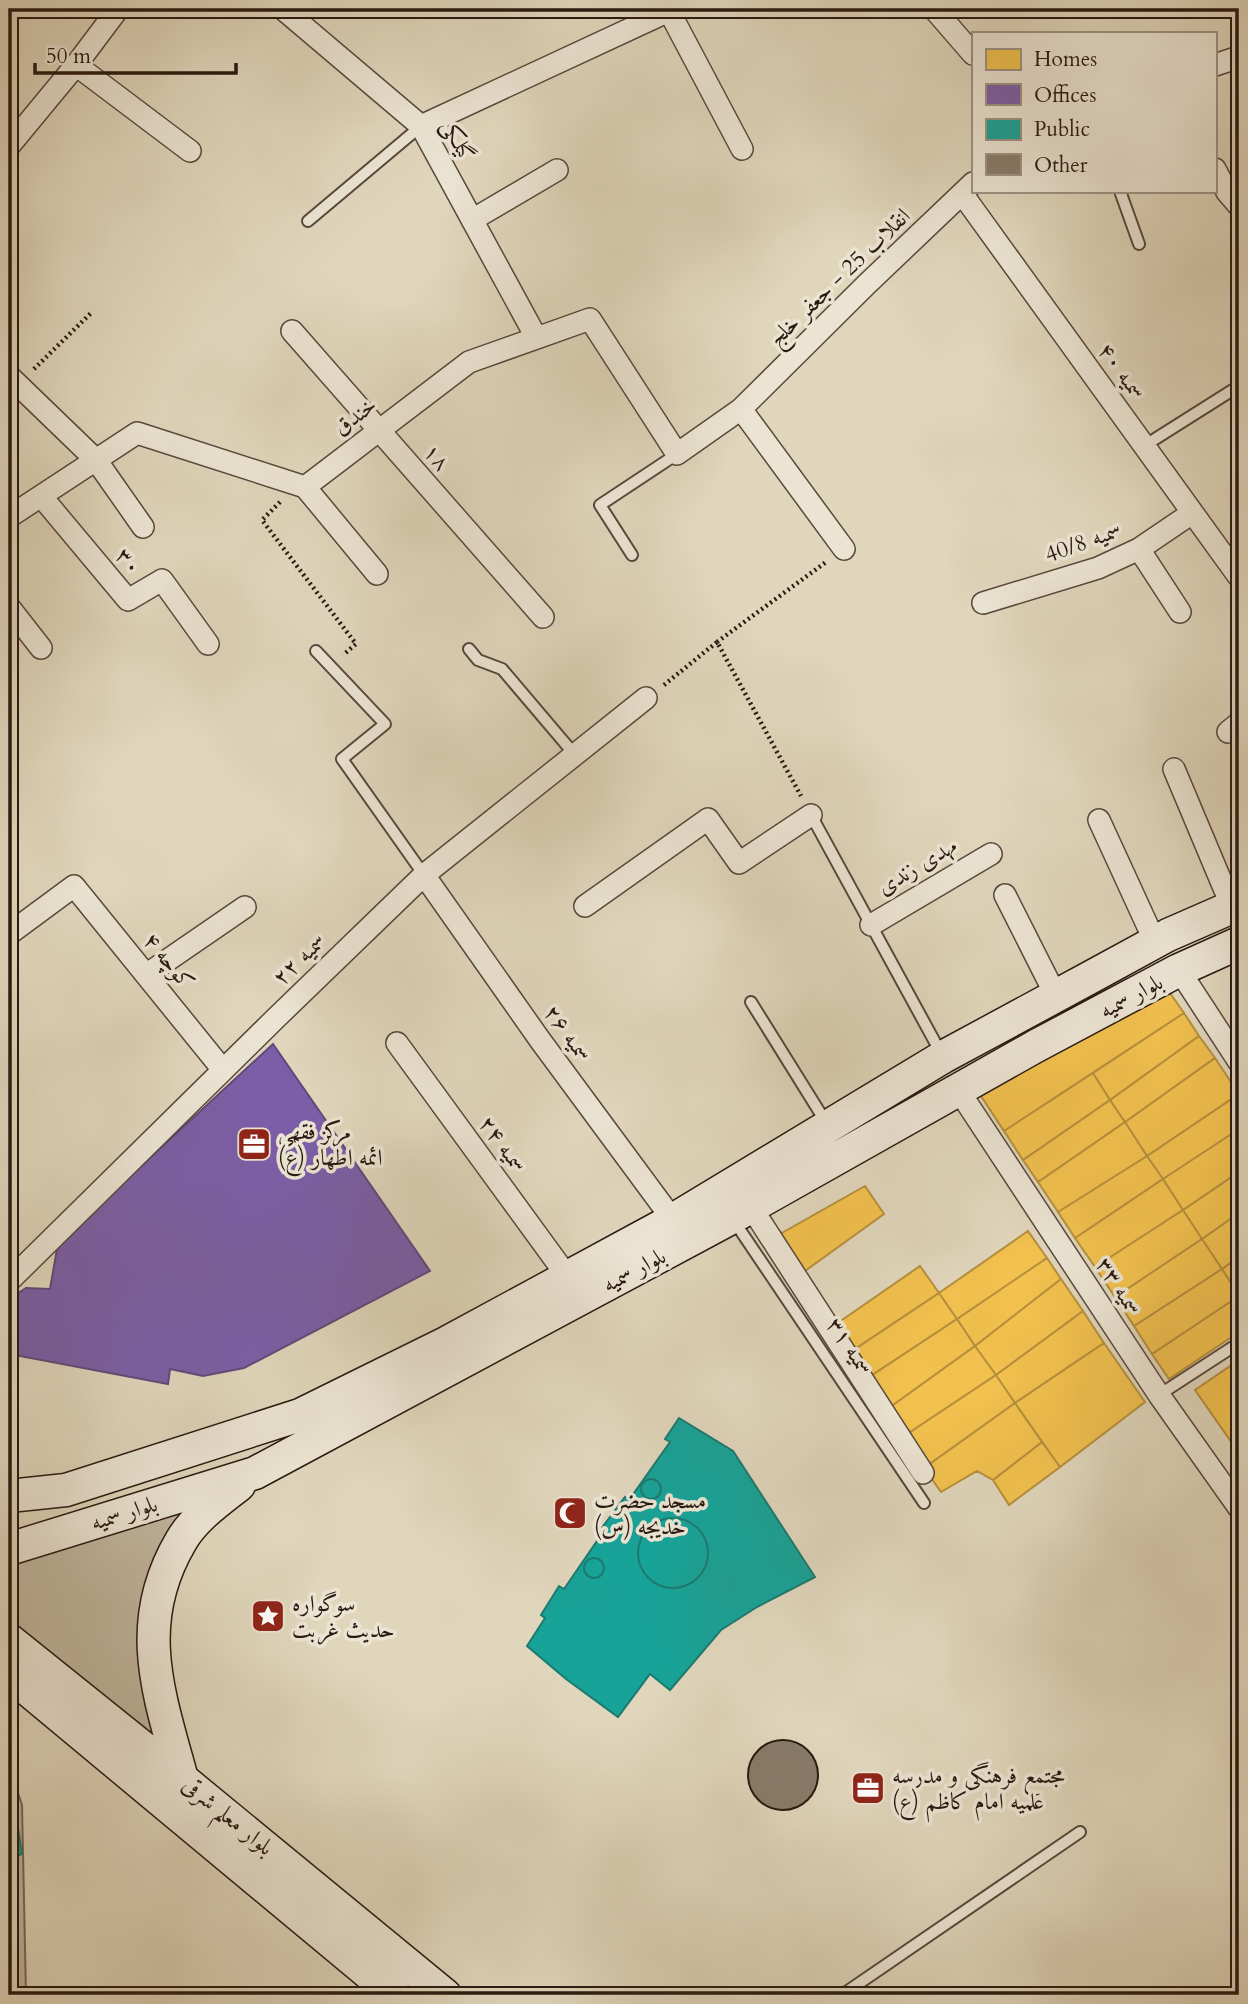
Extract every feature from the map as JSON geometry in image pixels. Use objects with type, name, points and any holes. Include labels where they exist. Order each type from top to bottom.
[{"type":"main road","name":"بلوار سمیه","points":[[9,1496],[66,1490],[300,1415],[446,1343],[673,1220],[943,1057],[1155,942],[1236,906]]},
{"type":"main road","name":"بلوار سمیه","points":[[9,1549],[255,1473],[741,1212],[1036,1046],[1179,970],[1239,943]]},
{"type":"main road","points":[[183,1779],[157,1686],[153,1648],[155,1612],[164,1576],[181,1539],[208,1509],[255,1473]]},
{"type":"main road","name":"بلوار معلم شرقی","points":[[9,1640],[445,1995]]},
{"type":"main road","name":"بلوار معلم شرقی","points":[[9,1674],[395,1995]]},
{"type":"street","points":[[9,146],[118,9]]},
{"type":"street","name":"گیلکی","points":[[283,9],[421,125],[536,337]]},
{"type":"street","points":[[933,9],[972,53]]},
{"type":"street","points":[[421,125],[671,10],[742,149]]},
{"type":"street","points":[[1216,65],[1239,57]]},
{"type":"street","points":[[76,65],[190,152]]},
{"type":"street","points":[[472,220],[558,170]]},
{"type":"street","points":[[1216,171],[1227,192],[1239,206]]},
{"type":"street","name":"انقلاب 25 - جعفر خلج","points":[[677,454],[741,410],[867,284],[968,189]]},
{"type":"street","name":"سمیه ۴۰","points":[[968,189],[1144,446],[1239,577]]},
{"type":"street","name":"خندق","points":[[301,486],[469,362],[590,319],[677,454]]},
{"type":"street","name":"۱۸","points":[[292,331],[543,617]]},
{"type":"street","points":[[14,380],[96,460],[142,527]]},
{"type":"street","points":[[741,410],[844,549]]},
{"type":"street","points":[[9,517],[137,433],[301,486],[377,574]]},
{"type":"street","name":"۳۰","points":[[41,496],[128,600],[162,580],[208,645]]},
{"type":"street","name":"سمیه 40/8","points":[[983,603],[1098,568],[1139,550],[1192,513]]},
{"type":"street","points":[[1139,550],[1180,612]]},
{"type":"street","points":[[9,607],[41,648]]},
{"type":"street","name":"سمیه ۲۲","points":[[9,1282],[424,875],[646,698]]},
{"type":"street","points":[[1174,769],[1236,906]]},
{"type":"street","points":[[585,906],[708,819],[739,863],[811,815]]},
{"type":"street","points":[[1099,820],[1155,942]]},
{"type":"street","name":"مهدی زندی","points":[[871,925],[990,854]]},
{"type":"street","name":"سمیه ۲۶","points":[[424,875],[540,1040],[673,1220]]},
{"type":"street","name":"کوچه ۴","points":[[9,934],[74,886],[223,1070]]},
{"type":"street","points":[[1005,895],[1056,996]]},
{"type":"street","points":[[146,975],[245,907]]},
{"type":"street","points":[[1179,970],[1239,1062]]},
{"type":"street","name":"سمیه ۲۴","points":[[397,1043],[567,1276]]},
{"type":"street","name":"سمیه ۳۳","points":[[959,1091],[1159,1395],[1239,1508]]},
{"type":"street","name":"سمیه ۳۱","points":[[741,1212],[923,1473]]},
{"type":"lane","points":[[308,221],[421,125]]},
{"type":"lane","points":[[1120,192],[1139,244]]},
{"type":"lane","points":[[1144,446],[1239,386]]},
{"type":"lane","points":[[632,555],[600,505],[677,454]]},
{"type":"lane","points":[[469,649],[478,660],[502,668],[575,755]]},
{"type":"lane","points":[[316,651],[385,724],[342,759],[424,875]]},
{"type":"lane","points":[[811,815],[943,1057]]},
{"type":"lane","points":[[751,1002],[829,1127]]},
{"type":"lane","name":"سمیه ۳۱","points":[[741,1212],[924,1503]]},
{"type":"lane","points":[[1159,1395],[1239,1343]]},
{"type":"lane","points":[[842,1995],[1080,1832]]},
{"type":"path","points":[[14,380],[91,313]]},
{"type":"path","points":[[301,486],[262,520],[356,644],[330,666]]},
{"type":"path","points":[[646,698],[844,549]]},
{"type":"path","points":[[717,642],[811,815]]},
{"type":"shaded area","points":[[255,1473],[208,1509],[155,1612],[182,1779],[9,1637],[9,1549]]},
{"type":"shaded area","points":[[9,1766],[22,1805],[26,1995],[9,1995]]},
{"type":"building: Homes","points":[[1165,986],[1184,1013],[1004,1131],[979,1093]]},
{"type":"building: Homes","points":[[1184,1013],[1199,1036],[1110,1100],[1093,1073]]},
{"type":"building: Homes","points":[[1199,1036],[1215,1058],[1125,1122],[1110,1100]]},
{"type":"building: Homes","points":[[1215,1058],[1239,1094],[1147,1156],[1125,1122]]},
{"type":"building: Homes","points":[[1093,1073],[1110,1100],[1023,1160],[1004,1131]]},
{"type":"building: Homes","points":[[1239,1094],[1239,1129],[1163,1179],[1147,1156]]},
{"type":"building: Homes","points":[[1110,1100],[1125,1122],[1038,1182],[1023,1160]]},
{"type":"building: Homes","points":[[1125,1122],[1147,1156],[1058,1212],[1038,1182]]},
{"type":"building: Homes","points":[[1239,1129],[1239,1172],[1183,1210],[1163,1179]]},
{"type":"building: Homes","points":[[1147,1156],[1163,1179],[1075,1238],[1058,1212]]},
{"type":"building: Homes","points":[[1239,1172],[1239,1213],[1202,1239],[1183,1210]]},
{"type":"building: Homes","points":[[1163,1179],[1183,1210],[1095,1267],[1075,1238]]},
{"type":"building: Homes","points":[[865,1186],[884,1214],[798,1276],[773,1238]]},
{"type":"building: Homes","points":[[1183,1210],[1202,1239],[1115,1297],[1095,1267]]},
{"type":"building: Homes","points":[[1239,1213],[1239,1257],[1222,1269],[1202,1239]]},
{"type":"building: Homes","points":[[1028,1231],[1047,1258],[957,1319],[939,1293]]},
{"type":"building: Homes","points":[[1202,1239],[1222,1269],[1134,1326],[1115,1297]]},
{"type":"building: Homes","points":[[1239,1257],[1239,1295],[1222,1269]]},
{"type":"building: Homes","points":[[1047,1258],[1061,1279],[975,1346],[957,1319]]},
{"type":"building: Homes","points":[[920,1266],[939,1293],[849,1353],[832,1327]]},
{"type":"building: Homes","points":[[1222,1269],[1239,1296],[1152,1354],[1134,1326]]},
{"type":"building: Homes","points":[[1061,1279],[1083,1311],[996,1375],[975,1346]]},
{"type":"building: Homes","points":[[939,1293],[957,1319],[866,1379],[849,1353]]},
{"type":"building: Homes","points":[[1239,1296],[1239,1332],[1169,1379],[1152,1354]]},
{"type":"building: Homes","points":[[1083,1311],[1104,1343],[1015,1403],[996,1375]]},
{"type":"building: Homes","points":[[957,1319],[975,1346],[886,1410],[866,1379]]},
{"type":"building: Homes","points":[[1104,1343],[1145,1402],[1060,1467],[1015,1403]]},
{"type":"building: Homes","points":[[975,1346],[996,1375],[904,1436],[886,1410]]},
{"type":"building: Homes","points":[[1239,1360],[1239,1453],[1195,1390]]},
{"type":"building: Homes","points":[[996,1375],[1015,1403],[924,1468],[904,1436]]},
{"type":"building: Homes","points":[[1015,1403],[1042,1442],[993,1480],[977,1471],[941,1492],[924,1468]]},
{"type":"building: Homes","points":[[1042,1442],[1060,1467],[1009,1505],[993,1480]]},
{"type":"building: Offices","name":"مرکز فقهی ائمه اطهار (ع)","points":[[273,1044],[430,1271],[244,1368],[203,1376],[170,1369],[168,1384],[9,1354],[9,1299],[26,1288],[50,1289],[58,1243]]},
{"type":"building: Public","points":[[679,1418],[733,1451],[815,1577],[757,1607],[721,1630],[670,1690],[650,1674],[618,1717],[527,1646],[545,1618],[541,1615],[559,1586],[564,1589],[601,1535],[598,1533],[625,1497],[629,1500],[670,1442],[665,1439]]},
{"type":"building: Public","points":[[651,1479],[658,1482],[661,1489],[658,1496],[651,1499],[644,1496],[641,1489],[644,1482]]},
{"type":"building: Public","points":[[680,1518],[693,1524],[702,1533],[706,1539],[706,1567],[698,1578],[687,1586],[666,1588],[648,1578],[640,1567],[638,1546],[648,1528],[659,1520]]},
{"type":"building: Public","points":[[594,1558],[601,1561],[604,1568],[601,1575],[594,1578],[587,1575],[584,1568],[587,1561]]},
{"type":"building: Public","points":[[9,1789],[12,1789],[22,1854],[9,1860]]},
{"type":"building: Other","points":[[790,1740],[803,1746],[812,1755],[816,1761],[816,1789],[808,1800],[797,1808],[776,1810],[758,1800],[750,1789],[748,1768],[758,1750],[769,1742]]},
{"type":"place","name":"مرکز فقهی ائمه اطهار (ع)","points":[[254,1144]]},
{"type":"place","name":"مسجد حضرت خدیجه (س)","points":[[570,1513]]},
{"type":"place","name":"سوگواره حدیث غربت","points":[[268,1616]]},
{"type":"place","name":"مجتمع فرهنگی و مدرسه علمیه امام کاظم (ع)","points":[[868,1788]]}]
